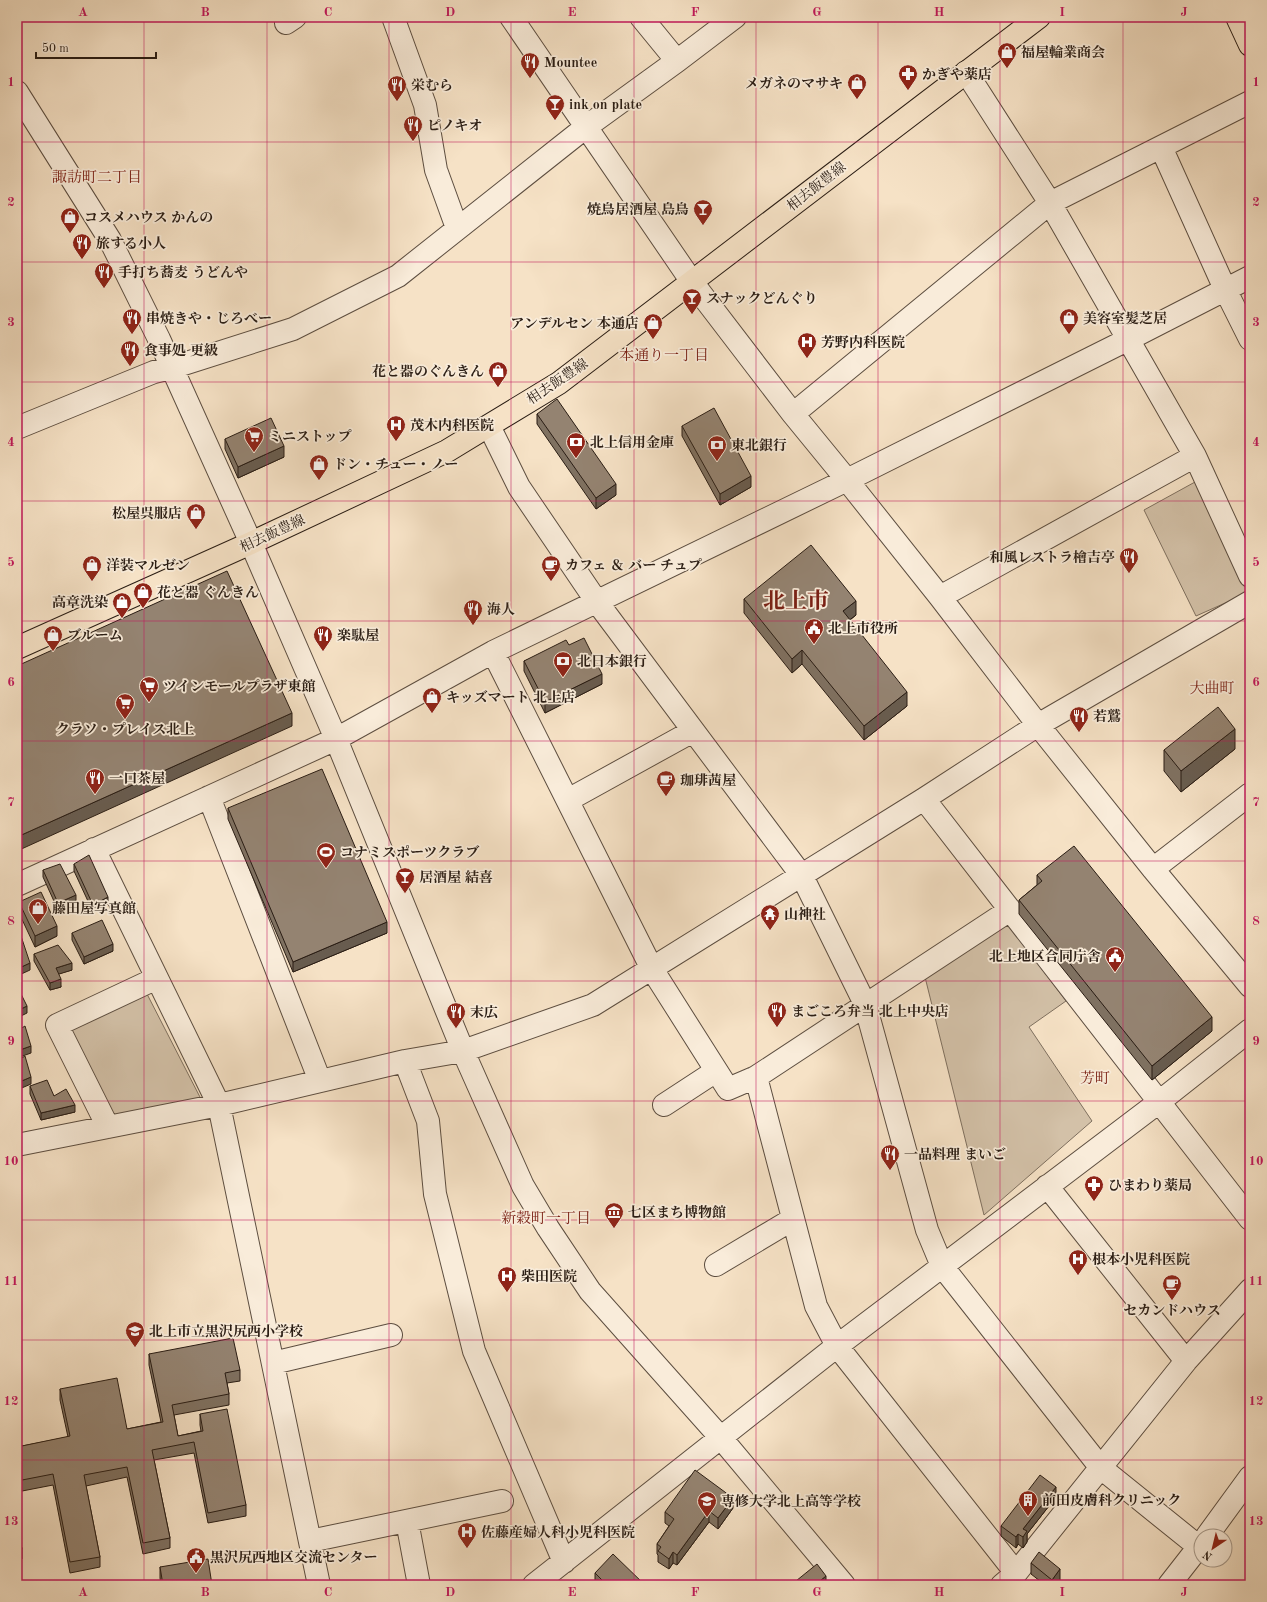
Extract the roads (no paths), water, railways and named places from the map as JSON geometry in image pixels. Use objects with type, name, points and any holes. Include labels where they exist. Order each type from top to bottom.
[{"type":"main road","points":[[1237,17],[1250,45]]},
{"type":"main road","name":"相去飯豊線","points":[[17,648],[251,543],[447,451],[489,426],[559,382],[692,282],[1034,18]]},
{"type":"street","points":[[394,17],[425,105],[436,170],[458,228]]},
{"type":"street","points":[[511,17],[692,282],[793,414],[940,597],[1038,725],[1153,869],[1250,986]]},
{"type":"street","points":[[641,17],[678,61]]},
{"type":"street","points":[[17,428],[154,372],[171,368],[293,329],[398,276],[586,127],[678,61],[735,17]]},
{"type":"street","points":[[966,72],[1050,203],[1195,456],[1250,576]]},
{"type":"street","points":[[17,92],[110,240],[159,339],[251,543],[336,739],[463,1050],[523,1186],[548,1228],[590,1291],[721,1438],[844,1585]]},
{"type":"street","points":[[793,414],[1050,203],[1250,102]]},
{"type":"street","points":[[1161,147],[1225,289],[1250,339]]},
{"type":"street","points":[[17,885],[336,739],[493,652],[847,480],[1250,277]]},
{"type":"street","points":[[489,426],[519,486],[597,602],[802,876],[865,1004],[927,1230],[942,1266],[1101,1468],[1193,1535]]},
{"type":"street","points":[[940,597],[1195,456]]},
{"type":"street","points":[[17,1145],[219,1105],[405,1061],[463,1050],[593,1005],[924,800],[1038,725],[1250,602]]},
{"type":"street","points":[[493,652],[652,969],[728,1089],[756,1077],[1010,910]]},
{"type":"street","points":[[568,800],[693,730]]},
{"type":"street","points":[[1153,869],[1250,794]]},
{"type":"street","points":[[209,797],[320,1081]]},
{"type":"street","points":[[924,800],[1250,1218]]},
{"type":"street","points":[[94,850],[219,1105],[319,1585]]},
{"type":"street","points":[[108,1127],[57,1025],[157,978]]},
{"type":"street","points":[[534,1585],[837,1346],[1159,1102],[1250,1030]]},
{"type":"street","points":[[405,1061],[428,1121],[434,1194],[474,1351],[564,1562]]},
{"type":"street","points":[[664,1105],[716,1071]]},
{"type":"street","points":[[756,1077],[816,1306],[837,1346],[1009,1579],[1101,1468],[1186,1361],[1250,1290]]},
{"type":"street","points":[[1047,1186],[1186,1361]]},
{"type":"street","points":[[716,1265],[793,1219]]},
{"type":"street","points":[[273,1363],[391,1335]]},
{"type":"street","points":[[1212,1528],[1250,1477]]},
{"type":"street","points":[[310,1541],[502,1501]]},
{"type":"street","points":[[407,1521],[419,1585]]},
{"type":"street","points":[[1169,1585],[1193,1554]]},
{"type":"place","name":"福屋輪業商会","points":[[1007,69]]},
{"type":"place","name":"Mountee","points":[[530,79]]},
{"type":"place","name":"かぎや薬店","points":[[908,91]]},
{"type":"place","name":"メガネのマサキ","points":[[857,100]]},
{"type":"place","name":"栄むら","points":[[397,102]]},
{"type":"place","name":"ink on plate","points":[[555,121]]},
{"type":"place","name":"ピノキオ","points":[[413,142]]},
{"type":"place","name":"焼鳥居酒屋 島鳥","points":[[703,226]]},
{"type":"place","name":"コスメハウス かんの","points":[[70,234]]},
{"type":"place","name":"旅する小人","points":[[82,260]]},
{"type":"place","name":"手打ち蕎麦 うどんや","points":[[104,289]]},
{"type":"place","name":"スナックどんぐり","points":[[692,315]]},
{"type":"place","name":"串焼きや・じろべー","points":[[132,335]]},
{"type":"place","name":"美容室髪芝居","points":[[1069,335]]},
{"type":"place","name":"アンデルセン 本通店","points":[[653,340]]},
{"type":"place","name":"芳野内科医院","points":[[807,359]]},
{"type":"place","name":"食事処 更級","points":[[130,367]]},
{"type":"place","name":"花と器のぐんきん","points":[[498,388]]},
{"type":"place","name":"茂木内科医院","points":[[396,442]]},
{"type":"place","name":"ミニストップ","points":[[254,453]]},
{"type":"place","name":"北上信用金庫","points":[[576,459]]},
{"type":"place","name":"東北銀行","points":[[717,462]]},
{"type":"place","name":"ドン・チュー・ノー","points":[[319,481]]},
{"type":"place","name":"松屋呉服店","points":[[196,530]]},
{"type":"place","name":"和風レストラ檜吉亭","points":[[1129,574]]},
{"type":"place","name":"洋装マルゼン","points":[[92,582]]},
{"type":"place","name":"カフェ ＆ バー チュプ","points":[[551,582]]},
{"type":"place","name":"花と器 ぐんきん","points":[[143,609]]},
{"type":"place","name":"高章洗染","points":[[122,619]]},
{"type":"place","name":"海人","points":[[473,626]]},
{"type":"place","name":"北上市役所","points":[[814,645]]},
{"type":"place","name":"ブルーム","points":[[53,652]]},
{"type":"place","name":"楽駄屋","points":[[323,652]]},
{"type":"place","name":"北日本銀行","points":[[563,678]]},
{"type":"place","name":"ツインモールプラザ東館","points":[[149,703]]},
{"type":"place","name":"キッズマート 北上店","points":[[432,714]]},
{"type":"place","name":"クラソ・プレイス北上","points":[[125,720]]},
{"type":"place","name":"若鷲","points":[[1079,733]]},
{"type":"place","name":"一口茶屋","points":[[95,795]]},
{"type":"place","name":"珈琲茜屋","points":[[666,797]]},
{"type":"place","name":"コナミスポーツクラブ","points":[[326,869]]},
{"type":"place","name":"居酒屋 結喜","points":[[405,894]]},
{"type":"place","name":"藤田屋写真館","points":[[38,925]]},
{"type":"place","name":"山神社","points":[[770,931]]},
{"type":"place","name":"北上地区合同庁舎","points":[[1115,973]]},
{"type":"place","name":"まごころ弁当 北上中央店","points":[[777,1028]]},
{"type":"place","name":"末広","points":[[456,1029]]},
{"type":"place","name":"一品料理 まいご","points":[[890,1171]]},
{"type":"place","name":"ひまわり薬局","points":[[1094,1202]]},
{"type":"place","name":"七区まち博物館","points":[[614,1229]]},
{"type":"place","name":"根本小児科医院","points":[[1078,1276]]},
{"type":"place","name":"柴田医院","points":[[507,1293]]},
{"type":"place","name":"セカンドハウス","points":[[1172,1301]]},
{"type":"place","name":"北上市立黒沢尻西小学校","points":[[135,1348]]},
{"type":"place","name":"前田皮膚科クリニック","points":[[1028,1517]]},
{"type":"place","name":"専修大学北上高等学校","points":[[707,1518]]},
{"type":"place","name":"佐藤産婦人科小児科医院","points":[[467,1549]]},
{"type":"place","name":"黒沢尻西地区交流センター","points":[[196,1574]]},
{"type":"district","name":"諏訪町二丁目","points":[[97,177]]},
{"type":"district","name":"本通り一丁目","points":[[664,355]]},
{"type":"district","name":"北上市","points":[[796,600]]},
{"type":"district","name":"大曲町","points":[[1212,688]]},
{"type":"district","name":"芳町","points":[[1095,1078]]},
{"type":"district","name":"新穀町一丁目","points":[[546,1218]]}]
